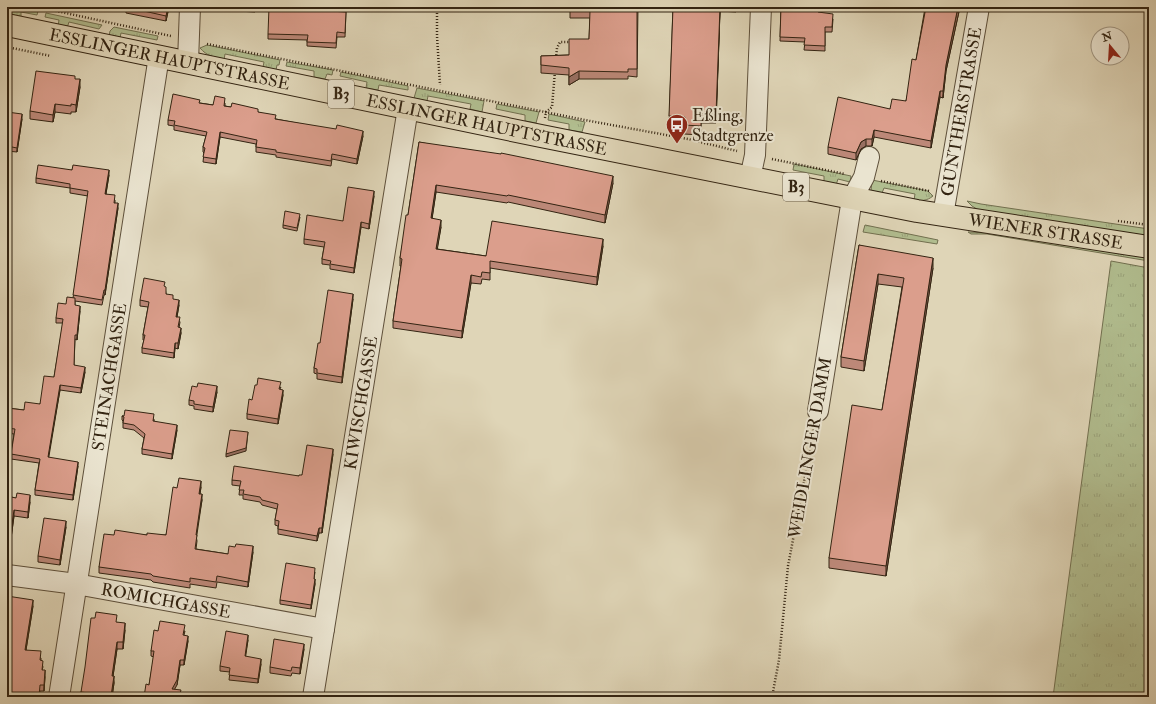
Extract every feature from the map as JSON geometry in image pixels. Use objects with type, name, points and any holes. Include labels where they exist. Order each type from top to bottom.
[{"type":"main road","name":"ESSLINGER HAUPTSTRASSE","points":[[7,25],[541,136],[852,199],[943,215]]},
{"type":"main road","name":"WIENER STRASSE","points":[[943,215],[1149,247]]},
{"type":"street","points":[[188,62],[190,7]]},
{"type":"street","points":[[750,178],[755,155],[761,7]]},
{"type":"street","name":"GUNTHERSTRASSE","points":[[943,215],[979,7]]},
{"type":"street","name":"STEINACHGASSE","points":[[58,697],[159,56]]},
{"type":"street","name":"KIWISCHGASSE","points":[[313,697],[408,108]]},
{"type":"street","name":"WEIDLINGER DAMM","points":[[818,411],[852,199],[864,177],[869,157]]},
{"type":"street","name":"ROMICHGASSE","points":[[7,575],[76,584],[324,629]]},
{"type":"path","points":[[38,7],[172,37]]},
{"type":"path","points":[[437,7],[436,36],[440,85]]},
{"type":"path","points":[[556,63],[557,48],[560,42],[574,42]]},
{"type":"path","points":[[206,44],[688,139],[738,151]]},
{"type":"path","points":[[541,136],[546,112],[552,107],[555,70]]},
{"type":"path","name":"WEIDLINGER DAMM","points":[[772,697],[779,660],[788,566],[818,411]]},
{"type":"green space","points":[[7,7],[38,11],[37,15],[21,12],[21,17],[7,14]]},
{"type":"green space","points":[[46,13],[102,25],[99,29],[69,22],[67,28],[58,26],[59,20],[45,17]]},
{"type":"green space","points":[[114,27],[158,36],[157,40],[121,33],[120,38],[109,36],[110,31]]},
{"type":"green space","points":[[207,45],[280,60],[279,65],[277,65],[276,70],[263,67],[264,62],[225,54],[224,60],[208,55],[200,48]]},
{"type":"green space","points":[[287,62],[333,70],[332,75],[327,74],[325,79],[314,77],[314,71],[286,66]]},
{"type":"green space","points":[[341,72],[408,86],[408,90],[379,85],[378,90],[366,88],[367,82],[340,76]]},
{"type":"green space","points":[[417,88],[484,101],[482,112],[470,109],[471,104],[428,96],[427,101],[414,98]]},
{"type":"green space","points":[[497,104],[539,112],[536,123],[525,121],[525,115],[496,109]]},
{"type":"green space","points":[[549,114],[585,122],[582,132],[569,130],[569,124],[548,120]]},
{"type":"green space","points":[[794,164],[851,176],[850,182],[838,179],[836,185],[824,182],[824,176],[793,170]]},
{"type":"green space","points":[[872,180],[928,191],[933,196],[926,200],[914,200],[915,194],[884,188],[882,193],[871,191]]},
{"type":"green space","points":[[967,201],[1149,229],[1149,236],[980,211]]},
{"type":"green space","points":[[865,225],[938,240],[937,244],[863,232]]},
{"type":"green space","points":[[968,232],[989,233],[1149,257],[1149,261],[987,234],[971,234]]},
{"type":"green space","points":[[1111,261],[1149,268],[1149,697],[1053,697]]},
{"type":"building","points":[[126,7],[168,7],[166,16]]},
{"type":"building","points":[[269,7],[296,7],[296,9],[346,12],[345,33],[337,32],[336,43],[307,42],[308,35],[268,34]]},
{"type":"building","points":[[570,7],[637,7],[637,69],[628,69],[628,72],[579,71],[569,77],[569,68],[541,65],[541,56],[569,55],[569,39],[589,39],[590,11],[570,10]]},
{"type":"building","points":[[673,7],[720,7],[716,114],[701,114],[701,126],[684,125],[685,117],[669,116]]},
{"type":"building","points":[[781,7],[818,7],[818,12],[833,14],[832,27],[825,27],[825,46],[804,45],[805,38],[780,37]]},
{"type":"building","points":[[926,7],[958,7],[946,65],[943,91],[940,91],[931,141],[874,130],[872,139],[866,139],[861,142],[856,153],[828,147],[838,97],[890,109],[892,99],[906,101],[912,59],[916,60]]},
{"type":"building","points":[[36,71],[75,76],[75,79],[80,79],[76,105],[71,104],[71,106],[55,104],[53,115],[30,111]]},
{"type":"building","points":[[173,94],[200,100],[199,103],[213,105],[215,96],[225,98],[224,106],[231,107],[232,103],[258,109],[258,112],[276,115],[275,119],[336,129],[337,125],[363,131],[357,159],[332,154],[331,161],[276,152],[276,150],[256,147],[257,140],[220,132],[216,159],[203,157],[205,148],[203,147],[207,132],[174,125],[175,121],[168,120]]},
{"type":"building","points":[[7,112],[22,114],[17,148],[7,146]]},
{"type":"building","points":[[419,142],[501,153],[613,176],[605,215],[508,195],[436,185],[431,218],[441,220],[436,249],[486,256],[492,221],[603,239],[597,277],[490,261],[490,273],[482,272],[481,277],[471,275],[462,331],[393,321],[402,259],[400,258],[406,215],[408,215]]},
{"type":"building","points":[[38,165],[72,170],[73,165],[109,170],[105,194],[115,195],[114,203],[118,203],[105,290],[102,300],[73,295],[88,191],[70,188],[70,184],[36,178]]},
{"type":"building","points":[[348,187],[374,191],[369,224],[361,222],[354,268],[330,264],[331,261],[322,259],[325,242],[304,239],[307,215],[343,221]]},
{"type":"building","points":[[285,211],[300,214],[297,228],[283,225]]},
{"type":"building","points":[[859,245],[933,258],[886,566],[829,558],[852,405],[882,410],[904,278],[878,274],[864,361],[841,357]]},
{"type":"building","points":[[144,278],[165,282],[164,286],[166,287],[166,294],[173,295],[173,299],[179,300],[176,317],[180,317],[178,327],[181,328],[178,343],[175,343],[174,353],[142,348],[149,302],[140,300]]},
{"type":"building","points":[[7,280],[10,281],[8,296],[7,296]]},
{"type":"building","points":[[328,290],[353,294],[342,377],[317,373],[317,369],[314,368],[318,343],[320,343]]},
{"type":"building","points":[[67,297],[75,298],[75,305],[80,306],[77,335],[75,335],[74,365],[85,367],[81,388],[60,385],[48,457],[78,462],[73,495],[35,490],[40,459],[11,454],[15,429],[7,428],[7,408],[24,410],[25,402],[40,404],[44,376],[54,377],[63,319],[56,318],[58,303],[66,304]]},
{"type":"building","points":[[258,378],[281,382],[279,389],[283,390],[278,419],[247,414],[249,399],[252,400]]},
{"type":"building","points":[[198,383],[217,386],[213,407],[194,404],[194,401],[189,400],[192,386],[197,387]]},
{"type":"building","points":[[125,410],[154,414],[153,421],[177,425],[172,454],[142,449],[145,434],[134,425],[123,423],[124,417],[122,416],[124,416]]},
{"type":"building","points":[[230,430],[248,432],[246,448],[226,454]]},
{"type":"building","points":[[307,445],[333,449],[322,528],[319,528],[317,536],[278,529],[279,521],[275,520],[278,504],[262,500],[260,497],[243,494],[244,490],[239,490],[241,481],[232,480],[234,466],[299,476],[302,475]]},
{"type":"building","points":[[179,478],[201,481],[199,494],[202,494],[195,549],[228,554],[229,546],[235,547],[236,544],[253,546],[248,582],[217,576],[216,582],[190,578],[190,582],[153,576],[151,574],[99,567],[104,534],[114,535],[115,530],[147,535],[147,533],[166,535],[173,487],[177,488]]},
{"type":"building","points":[[17,493],[30,495],[28,512],[14,510],[10,539],[7,538],[7,496],[16,498]]},
{"type":"building","points":[[44,518],[66,521],[60,560],[38,556]]},
{"type":"building","points":[[286,563],[315,568],[311,605],[280,600]]},
{"type":"building","points":[[7,596],[33,600],[25,650],[41,651],[40,660],[43,661],[42,670],[45,670],[44,685],[40,685],[39,696],[7,697],[10,661],[7,661]]},
{"type":"building","points":[[96,612],[117,615],[116,622],[125,623],[123,642],[117,642],[112,676],[114,676],[111,696],[81,692],[91,618],[95,618]]},
{"type":"building","points":[[160,621],[185,625],[183,635],[188,636],[184,660],[180,660],[177,680],[172,689],[181,690],[179,697],[144,697],[146,684],[149,685],[154,651],[151,651],[154,630],[158,631]]},
{"type":"building","points":[[226,631],[248,635],[245,656],[261,659],[258,679],[229,675],[230,668],[220,666]]},
{"type":"building","points":[[274,639],[304,644],[300,668],[292,667],[291,671],[270,667]]},
{"type":"place","name":"Eßling, Stadtgrenze","points":[[677,144]]}]
